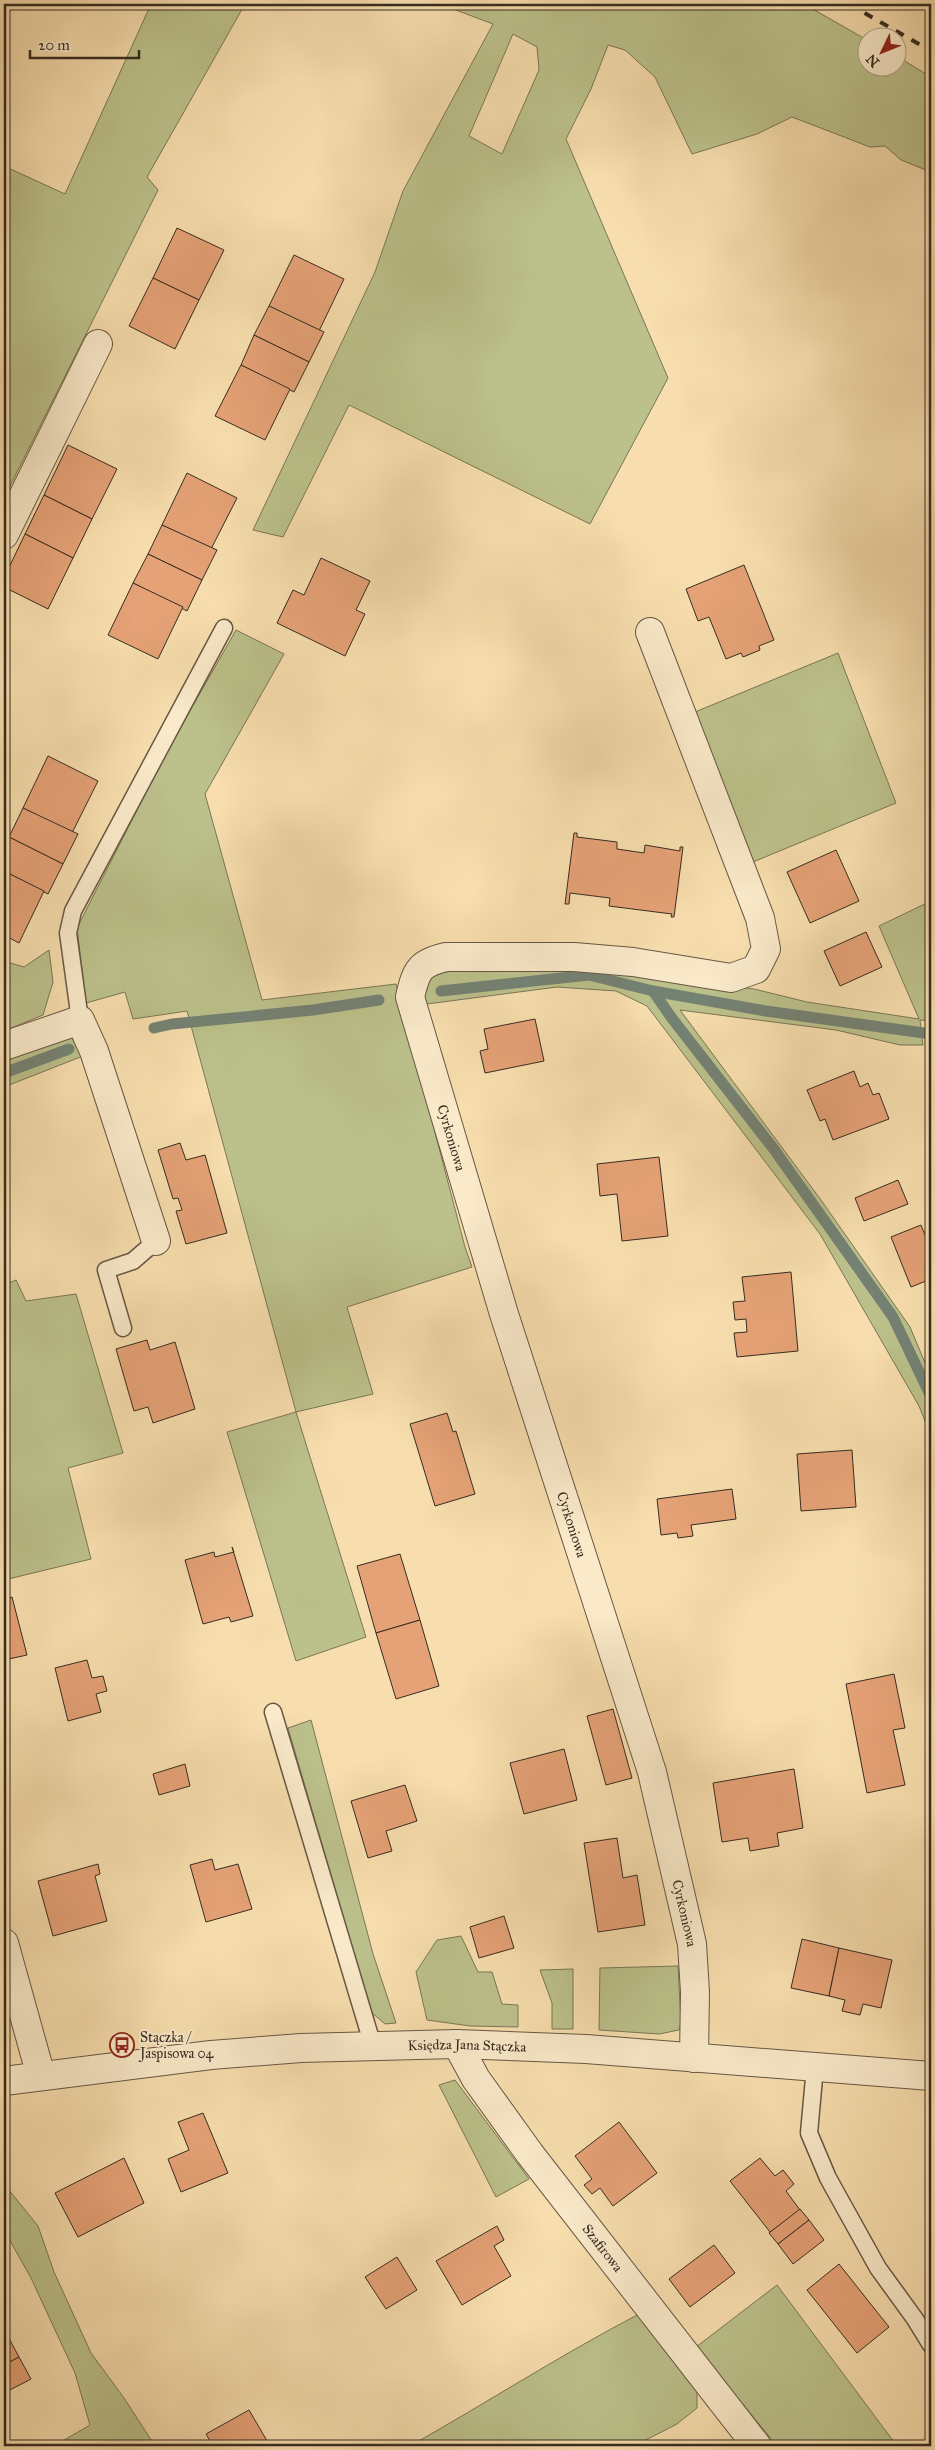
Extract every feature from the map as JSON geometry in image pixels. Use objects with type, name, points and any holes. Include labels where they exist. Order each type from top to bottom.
[{"type":"street","points":[[4,535],[98,344]]},
{"type":"street","name":"Cyrkoniowa","points":[[650,632],[760,918],[766,949],[756,969],[731,978],[633,962],[574,958],[446,957],[429,961],[415,976],[410,997],[504,1314],[652,1772],[692,1944],[695,1992],[694,2058]]},
{"type":"street","points":[[4,1046],[80,1020],[94,1051],[156,1240]]},
{"type":"street","points":[[4,1942],[41,2076]]},
{"type":"street","name":"Księdza Jana Stączka","points":[[4,2081],[211,2055],[301,2048],[457,2044],[586,2049],[931,2076]]},
{"type":"street","name":"Szafirowa","points":[[457,2044],[476,2080],[530,2154],[758,2446]]},
{"type":"lane","points":[[80,1020],[68,933],[73,912],[224,628]]},
{"type":"lane","points":[[123,1328],[106,1270],[133,1261],[156,1240]]},
{"type":"lane","points":[[273,1712],[373,2046]]},
{"type":"lane","points":[[814,2067],[809,2133],[816,2151],[828,2178],[878,2268],[916,2318],[931,2346]]},
{"type":"green space","points":[[151,4],[245,4],[147,177],[158,190],[4,498],[4,171],[6,167],[65,194]]},
{"type":"green space","points":[[440,4],[804,4],[858,35],[858,78],[908,78],[908,63],[931,77],[931,172],[901,160],[885,146],[870,147],[792,117],[757,134],[692,154],[655,77],[625,50],[608,45],[591,89],[566,139],[668,378],[590,524],[349,405],[283,537],[253,530],[375,272],[403,191],[493,24]],"holes":[[[513,34],[537,47],[539,70],[502,154],[469,136]]]},
{"type":"green space","points":[[236,630],[284,654],[205,794],[262,1000],[396,984],[465,1247],[472,1267],[347,1307],[373,1394],[296,1412],[187,1011],[133,1019],[125,992],[86,1003],[77,928],[166,753]]},
{"type":"green space","points":[[838,653],[896,803],[753,862],[695,712]]},
{"type":"green space","points":[[931,901],[931,1021],[920,1020],[923,1045],[900,1045],[836,1030],[680,1010],[821,1200],[910,1327],[931,1377],[931,1436],[919,1406],[820,1234],[647,1006],[616,991],[557,987],[427,1004],[422,988],[435,974],[466,968],[551,962],[754,989],[807,1002],[919,1019],[879,926]]},
{"type":"green space","points":[[49,950],[53,982],[43,1015],[4,1031],[4,961],[24,967]]},
{"type":"green space","points":[[72,1038],[83,1056],[4,1087],[4,1055],[37,1042]]},
{"type":"green space","points":[[16,1280],[26,1301],[76,1294],[123,1453],[68,1468],[91,1559],[4,1580],[4,1285]]},
{"type":"green space","points":[[296,1412],[366,1637],[296,1661],[227,1432]]},
{"type":"green space","points":[[311,1720],[373,1954],[396,2023],[385,2024],[371,2012],[288,1728]]},
{"type":"green space","points":[[461,1936],[478,1972],[492,1972],[502,2004],[518,2005],[518,2027],[470,2026],[427,2020],[416,1972],[437,1940]]},
{"type":"green space","points":[[678,1966],[681,2023],[679,2030],[659,2034],[599,2030],[600,1968]]},
{"type":"green space","points":[[573,1969],[573,2029],[552,2029],[552,2003],[540,1970]]},
{"type":"green space","points":[[455,2080],[529,2179],[496,2197],[439,2085]]},
{"type":"green space","points":[[4,2184],[38,2226],[54,2272],[91,2353],[124,2398],[155,2446],[54,2446],[90,2425],[75,2373],[31,2278],[4,2230]]},
{"type":"green space","points":[[777,2285],[897,2446],[777,2446],[696,2347]]},
{"type":"green space","points":[[641,2313],[697,2390],[697,2408],[677,2424],[634,2446],[410,2446],[583,2345]]},
{"type":"building","points":[[177,228],[224,250],[199,300],[153,278]]},
{"type":"building","points":[[294,255],[344,279],[319,331],[269,306]]},
{"type":"building","points":[[153,278],[199,300],[175,349],[129,326]]},
{"type":"building","points":[[269,306],[324,332],[309,362],[254,335]]},
{"type":"building","points":[[254,335],[309,362],[294,392],[241,365]]},
{"type":"building","points":[[241,365],[290,389],[265,440],[215,416]]},
{"type":"building","points":[[68,445],[117,469],[92,519],[44,495]]},
{"type":"building","points":[[187,473],[237,498],[211,549],[162,525]]},
{"type":"building","points":[[44,495],[92,519],[73,558],[25,534]]},
{"type":"building","points":[[162,525],[217,550],[202,580],[148,554]]},
{"type":"building","points":[[25,534],[73,558],[48,609],[4,587],[4,578]]},
{"type":"building","points":[[148,554],[202,580],[187,611],[133,583]]},
{"type":"building","points":[[321,558],[370,581],[356,610],[365,614],[345,656],[277,623],[293,590],[304,595]]},
{"type":"building","points":[[744,565],[774,640],[759,646],[760,650],[743,657],[741,653],[726,659],[709,617],[698,621],[686,589]]},
{"type":"building","points":[[133,583],[183,607],[158,659],[108,635]]},
{"type":"building","points":[[48,756],[98,781],[72,833],[23,808]]},
{"type":"building","points":[[23,808],[78,834],[63,864],[9,837]]},
{"type":"building","points":[[574,833],[577,833],[577,837],[617,842],[617,849],[644,853],[645,845],[680,851],[680,847],[683,847],[674,917],[671,917],[672,914],[609,906],[610,898],[570,893],[569,904],[565,904]]},
{"type":"building","points":[[9,837],[63,864],[48,894],[4,871],[4,847]]},
{"type":"building","points":[[836,850],[859,901],[810,923],[787,872]]},
{"type":"building","points":[[4,871],[44,891],[19,943],[4,935]]},
{"type":"building","points":[[866,932],[882,967],[840,986],[824,951]]},
{"type":"building","points":[[535,1019],[544,1061],[485,1073],[480,1051],[488,1049],[484,1029]]},
{"type":"building","points":[[854,1071],[860,1087],[868,1083],[873,1095],[879,1093],[889,1119],[833,1140],[825,1119],[820,1121],[807,1090]]},
{"type":"building","points":[[180,1143],[186,1160],[205,1155],[227,1233],[186,1244],[176,1211],[182,1210],[178,1198],[173,1199],[158,1150]]},
{"type":"building","points":[[659,1157],[668,1236],[622,1241],[617,1194],[600,1196],[597,1164]]},
{"type":"building","points":[[898,1180],[908,1204],[864,1221],[855,1198]]},
{"type":"building","points":[[921,1225],[931,1250],[931,1279],[911,1287],[891,1237]]},
{"type":"building","points":[[791,1272],[798,1351],[737,1357],[734,1333],[747,1332],[746,1319],[735,1320],[733,1302],[745,1301],[742,1277]]},
{"type":"building","points":[[147,1340],[150,1350],[175,1342],[195,1409],[153,1423],[148,1407],[134,1411],[116,1349]]},
{"type":"building","points":[[447,1413],[453,1432],[456,1431],[475,1494],[435,1506],[410,1424]]},
{"type":"building","points":[[852,1450],[856,1507],[801,1511],[797,1454]]},
{"type":"building","points":[[732,1489],[736,1519],[691,1525],[693,1536],[678,1538],[677,1533],[661,1535],[657,1499]]},
{"type":"building","points":[[214,1552],[215,1557],[234,1552],[253,1616],[231,1622],[229,1617],[203,1624],[185,1560]]},
{"type":"building","points":[[400,1554],[420,1620],[376,1633],[357,1566]]},
{"type":"building","points":[[12,1597],[27,1655],[4,1660],[4,1600]]},
{"type":"building","points":[[420,1620],[439,1686],[396,1699],[376,1633]]},
{"type":"building","points":[[87,1660],[92,1678],[103,1676],[107,1691],[96,1694],[101,1712],[68,1721],[55,1668]]},
{"type":"building","points":[[894,1674],[905,1728],[893,1730],[905,1785],[867,1793],[846,1684]]},
{"type":"building","points":[[613,1709],[632,1778],[606,1785],[587,1716]]},
{"type":"building","points":[[564,1749],[577,1800],[524,1814],[510,1763]]},
{"type":"building","points":[[185,1764],[190,1786],[159,1795],[153,1774]]},
{"type":"building","points":[[794,1769],[803,1828],[777,1833],[779,1846],[750,1851],[748,1838],[722,1842],[713,1783]]},
{"type":"building","points":[[405,1785],[417,1821],[386,1831],[392,1851],[368,1858],[351,1801]]},
{"type":"building","points":[[617,1838],[623,1878],[637,1875],[645,1925],[598,1932],[584,1843]]},
{"type":"building","points":[[212,1859],[215,1870],[238,1864],[252,1909],[206,1922],[190,1865]]},
{"type":"building","points":[[98,1864],[100,1874],[95,1876],[107,1921],[53,1936],[38,1881]]},
{"type":"building","points":[[504,1916],[514,1948],[479,1958],[470,1927]]},
{"type":"building","points":[[802,1939],[839,1948],[829,1996],[791,1988]]},
{"type":"building","points":[[839,1948],[892,1960],[881,2008],[863,2004],[860,2015],[842,2011],[845,2000],[829,1996]]},
{"type":"building","points":[[203,2113],[228,2173],[181,2192],[168,2159],[189,2150],[178,2122]]},
{"type":"building","points":[[619,2122],[657,2173],[613,2206],[600,2188],[592,2194],[584,2185],[592,2179],[575,2156]]},
{"type":"building","points":[[124,2158],[144,2203],[78,2237],[55,2193]]},
{"type":"building","points":[[760,2158],[775,2176],[783,2170],[794,2184],[786,2191],[800,2210],[770,2232],[730,2181]]},
{"type":"building","points":[[800,2209],[809,2220],[778,2244],[769,2233]]},
{"type":"building","points":[[809,2220],[824,2240],[793,2264],[778,2244]]},
{"type":"building","points":[[497,2226],[504,2240],[494,2246],[511,2276],[462,2305],[436,2261]]},
{"type":"building","points":[[714,2245],[735,2273],[690,2307],[669,2279]]},
{"type":"building","points":[[397,2257],[417,2290],[386,2309],[365,2277]]},
{"type":"building","points":[[839,2264],[889,2327],[857,2353],[807,2290]]},
{"type":"building","points":[[4,2329],[19,2357],[4,2365]]},
{"type":"building","points":[[19,2357],[31,2379],[4,2393],[4,2365]]},
{"type":"building","points":[[249,2410],[270,2446],[213,2446],[206,2434]]},
{"type":"waterway","points":[[441,991],[589,975],[653,991],[766,1011],[931,1034]]},
{"type":"waterway","points":[[653,991],[773,1148],[893,1317],[931,1397]]},
{"type":"waterway","points":[[154,1028],[172,1024],[313,1010],[379,1000]]},
{"type":"waterway","points":[[4,1073],[69,1049]]},
{"type":"railway","points":[[849,4],[931,51]]},
{"type":"railway","points":[[916,4],[931,13]]},
{"type":"place","name":"Stączka / Jaspisowa 04","points":[[122,2045]]}]
